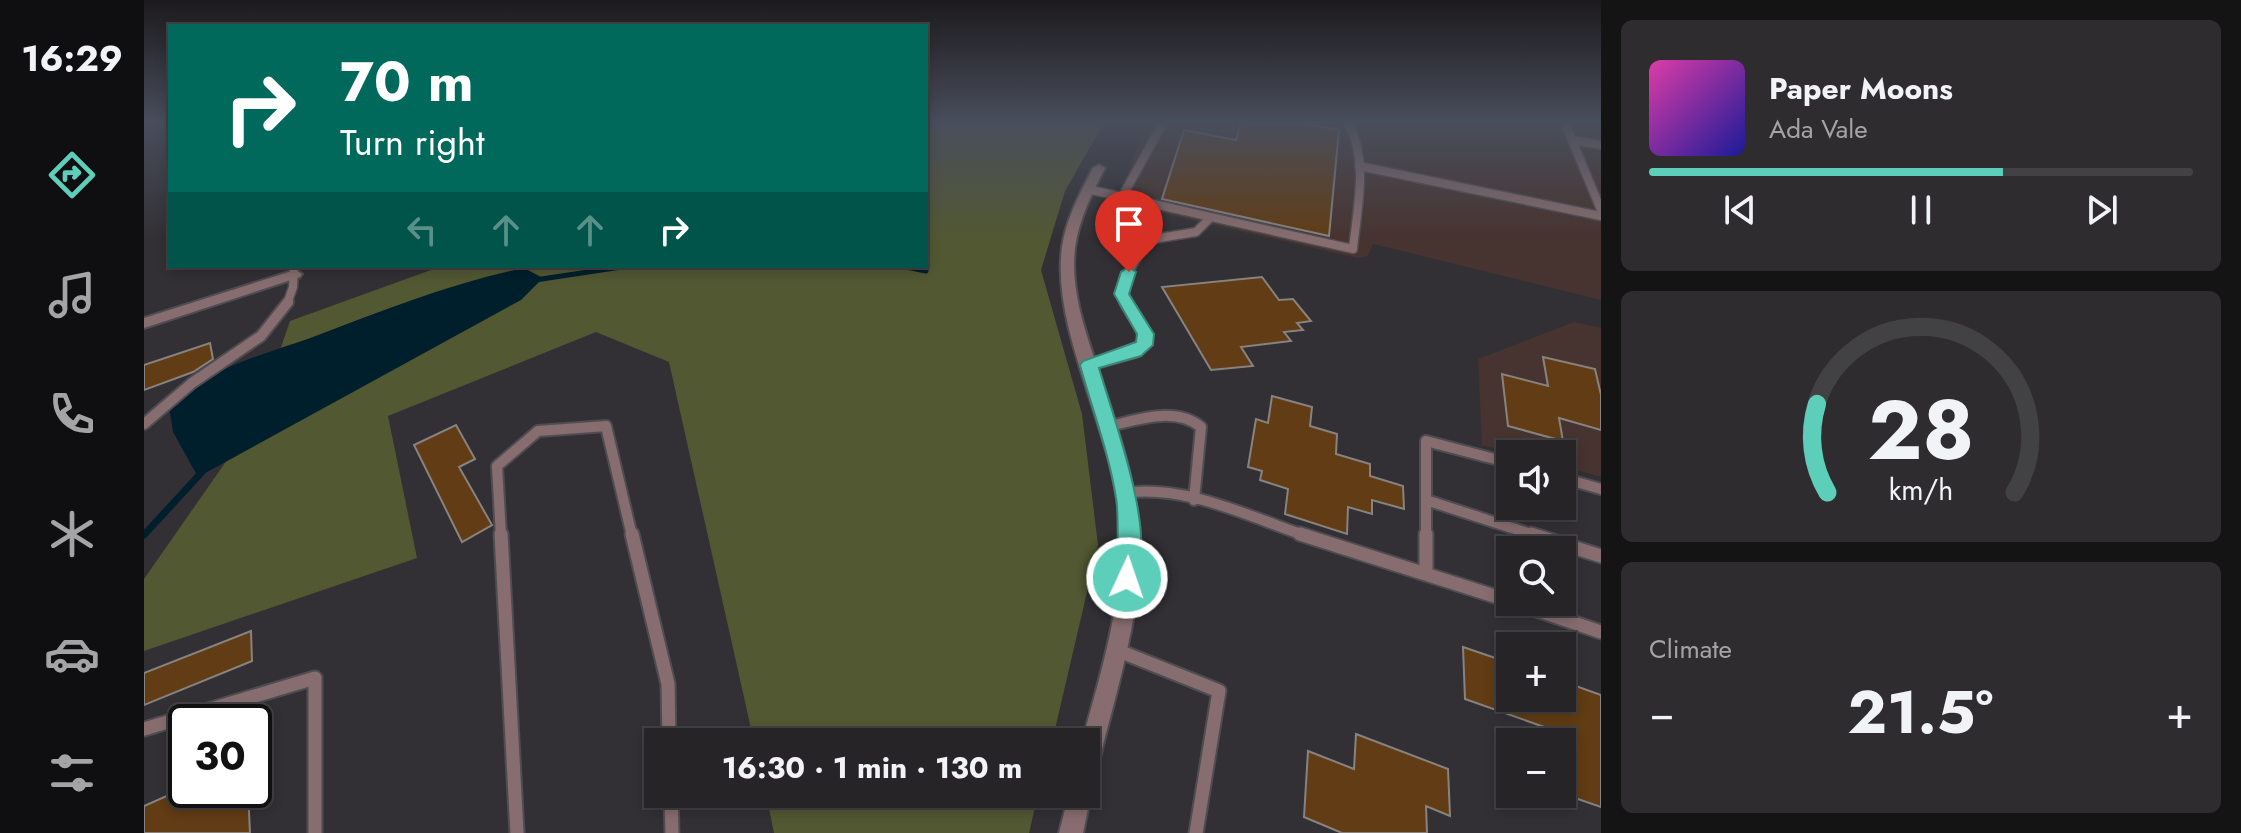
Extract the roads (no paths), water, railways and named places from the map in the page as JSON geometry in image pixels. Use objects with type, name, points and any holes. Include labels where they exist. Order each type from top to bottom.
[{"type":"street","points":[[1096,728],[1131,555],[1125,493],[1109,426],[1070,304],[1067,275],[1074,221],[1099,168]]},
{"type":"street","points":[[144,323],[295,270]]},
{"type":"street","points":[[1071,833],[1077,808]]},
{"type":"lane","points":[[1122,197],[1141,162]]},
{"type":"lane","points":[[1087,189],[1209,219],[1353,249],[1358,162]]},
{"type":"lane","points":[[1581,162],[1601,213]]},
{"type":"lane","points":[[1359,166],[1601,213]]},
{"type":"lane","points":[[1089,365],[1135,352],[1144,345],[1146,334],[1121,294],[1123,282],[1147,240],[1192,235],[1203,229],[1209,219]]},
{"type":"lane","points":[[144,424],[192,383],[265,332],[289,302],[295,270]]},
{"type":"lane","points":[[1109,426],[1178,416],[1198,424],[1201,427],[1194,500]]},
{"type":"lane","points":[[517,833],[497,466],[538,431],[606,426],[668,684],[669,728]]},
{"type":"lane","points":[[1426,573],[1427,440],[1496,459]]},
{"type":"lane","points":[[1576,482],[1601,489]]},
{"type":"lane","points":[[1125,493],[1153,489],[1194,500],[1496,597]]},
{"type":"lane","points":[[1426,500],[1601,556]]},
{"type":"lane","points":[[1553,616],[1601,632]]},
{"type":"lane","points":[[1114,649],[1219,691],[1196,833]]},
{"type":"lane","points":[[144,729],[315,678],[315,833]]},
{"type":"lane","points":[[671,808],[672,833]]},
{"type":"water","points":[[524,268],[543,278],[521,300],[198,477],[173,432],[169,406],[183,393],[218,372],[417,298]]},
{"type":"waterway","points":[[535,280],[615,268]]},
{"type":"waterway","points":[[911,268],[926,271]]},
{"type":"waterway","points":[[144,535],[202,472]]}]
